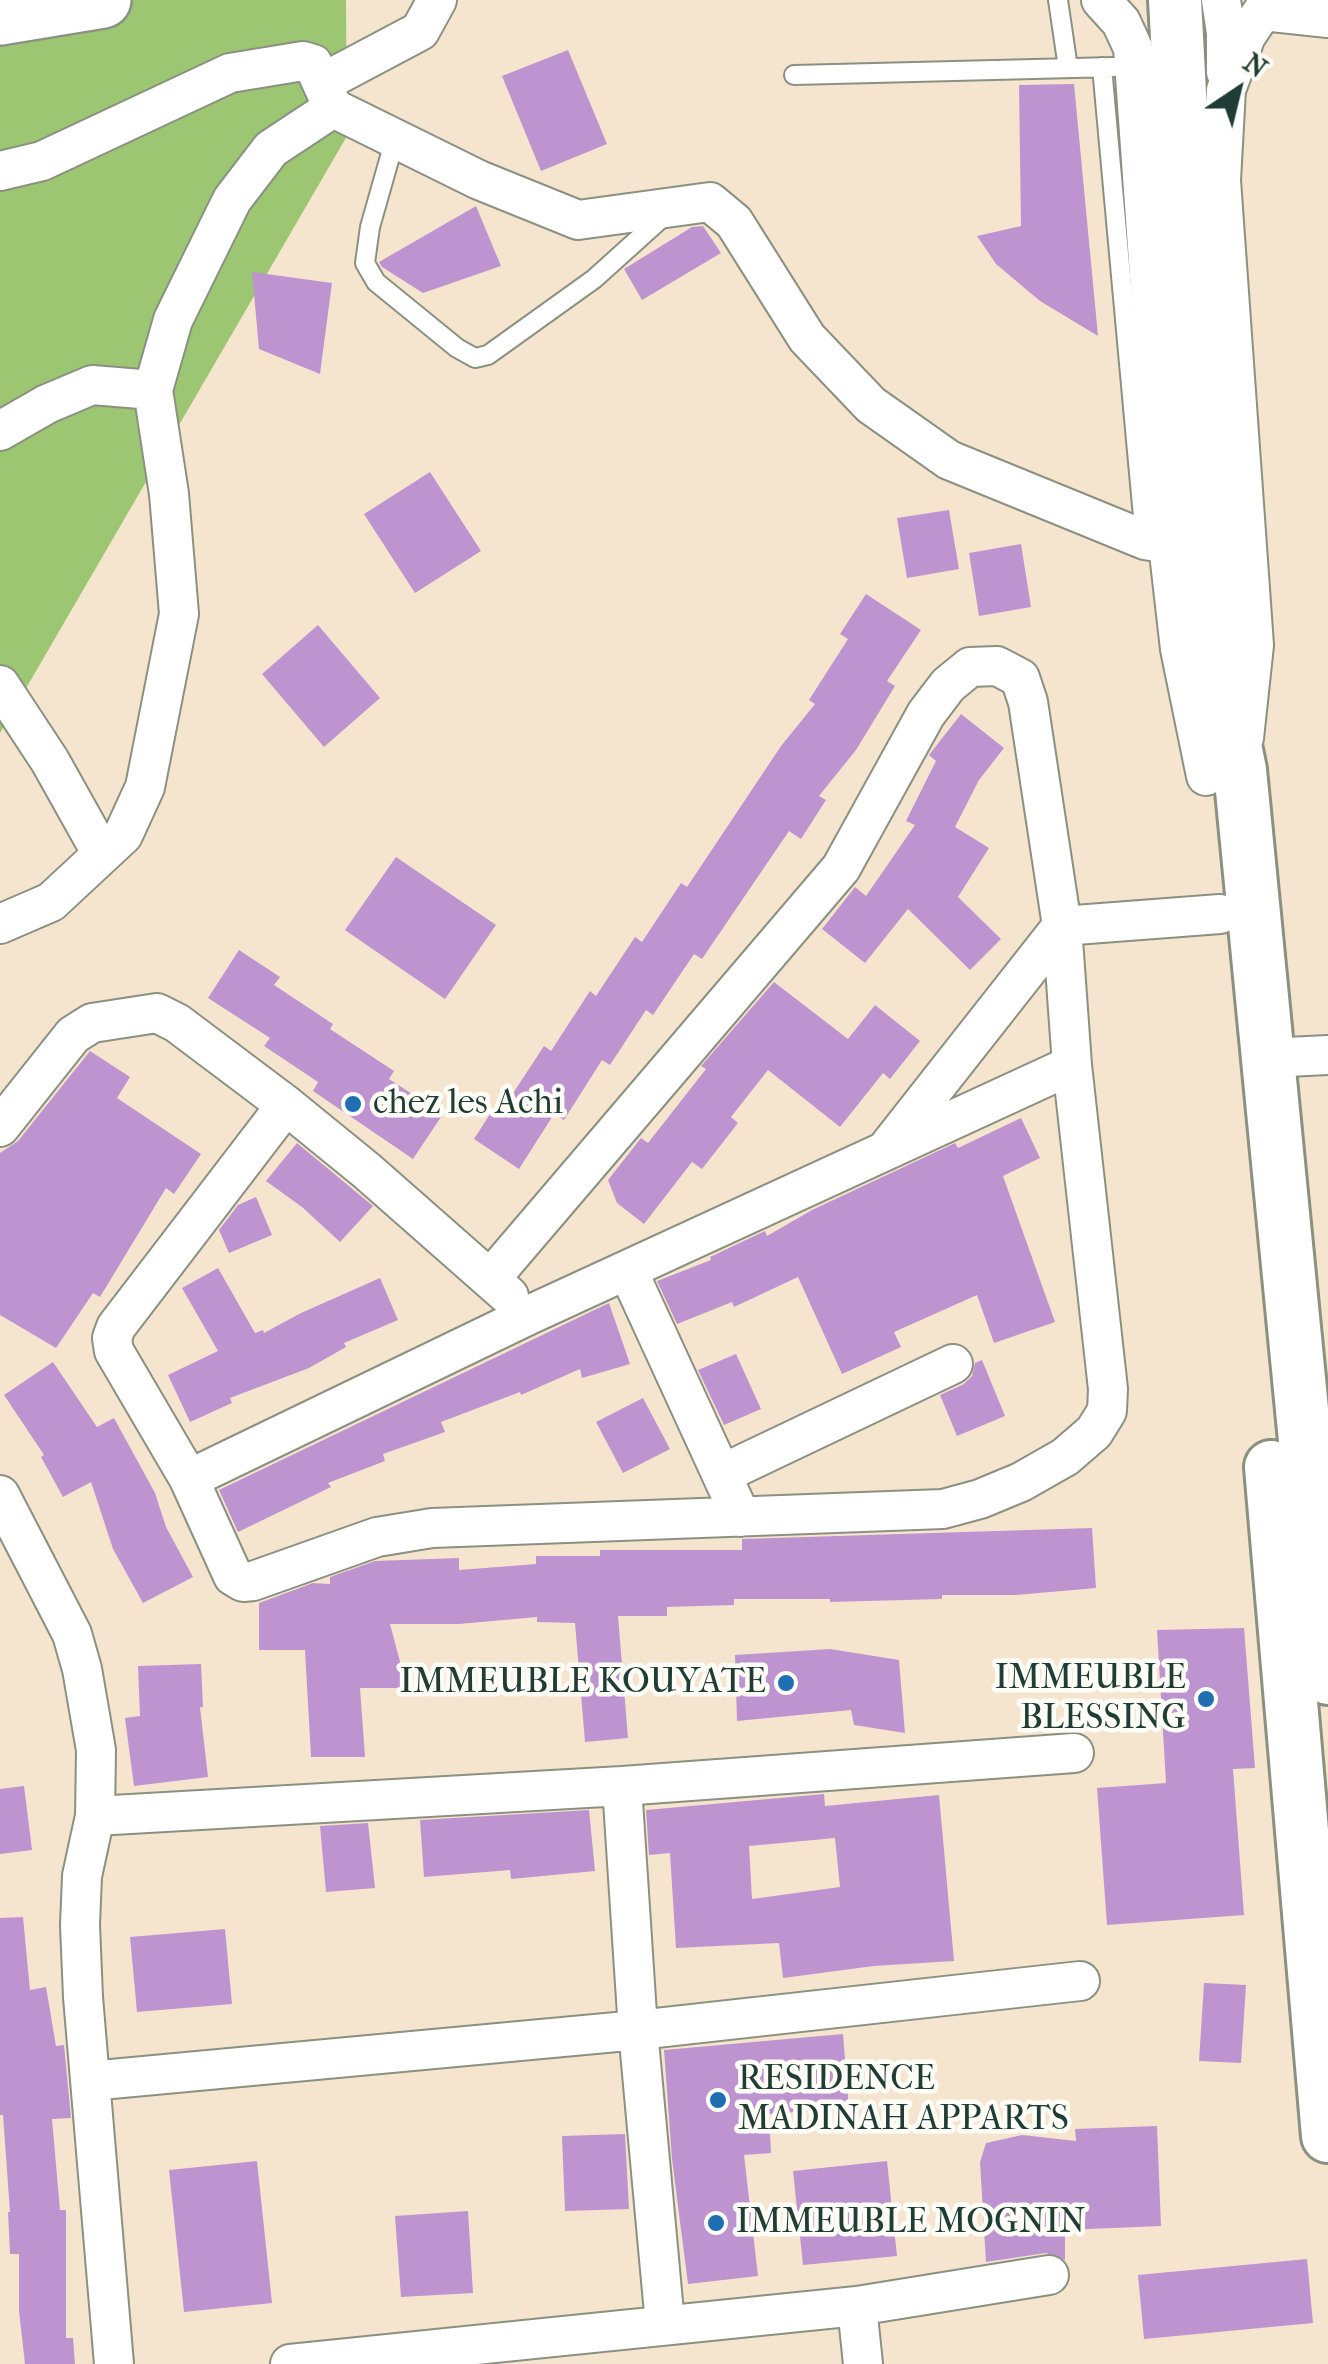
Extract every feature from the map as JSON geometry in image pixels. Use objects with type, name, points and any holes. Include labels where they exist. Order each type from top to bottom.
[{"type":"highway","points":[[0,18],[103,0]]},
{"type":"street","points":[[0,924],[51,902],[123,835],[145,786],[179,614],[169,494],[153,390],[173,320],[232,200],[271,149],[328,96],[420,31],[437,0]]},
{"type":"street","points":[[1101,0],[1121,22],[1157,542],[1180,649],[1223,773]]},
{"type":"street","points":[[1123,61],[1137,0]]},
{"type":"street","points":[[1175,0],[1204,542],[1223,773],[1266,1058],[1318,1673],[1328,2136]]},
{"type":"street","points":[[1221,0],[1226,32],[1222,180],[1254,646],[1223,773],[1220,914],[1256,1276],[1318,1673]]},
{"type":"street","points":[[1226,90],[1246,36],[1266,5],[1328,18]]},
{"type":"street","points":[[0,171],[42,162],[230,73],[303,62],[313,64],[328,96],[396,139],[479,180],[578,220],[710,202],[734,222],[807,338],[871,406],[949,460],[1157,542]]},
{"type":"street","points":[[0,431],[47,404],[92,385],[153,390]]},
{"type":"street","points":[[286,1105],[116,1327],[112,1338],[114,1352],[188,1479],[233,1576],[242,1582],[404,1531],[943,1508],[980,1499],[1021,1482],[1065,1456],[1094,1432],[1107,1411],[1108,1389],[1072,1065],[1062,926],[1020,678],[998,666],[970,667],[948,685],[926,714],[840,868],[491,1278]]},
{"type":"street","points":[[0,685],[50,761],[102,854]]},
{"type":"street","points":[[884,1152],[1062,926],[1220,914]]},
{"type":"street","points":[[0,1126],[74,1034],[92,1024],[157,1013],[286,1105],[491,1278],[529,1315]]},
{"type":"street","points":[[1266,1058],[1328,1055]]},
{"type":"street","points":[[188,1479],[529,1315],[1072,1065]]},
{"type":"street","points":[[628,1271],[742,1517]]},
{"type":"street","points":[[722,1474],[953,1364]]},
{"type":"street","points":[[2,1503],[72,1634],[96,1750],[95,1816],[82,1876],[80,1925],[114,2364]]},
{"type":"street","points":[[95,1816],[622,1786],[1074,1752]]},
{"type":"street","points":[[622,1786],[638,2030],[665,2324]]},
{"type":"street","points":[[90,2081],[638,2030],[1080,1981]]},
{"type":"street","points":[[290,2364],[857,2306],[1049,2275]]},
{"type":"street","points":[[857,2306],[864,2364]]},
{"type":"lane","points":[[1058,0],[1068,68]]},
{"type":"lane","points":[[794,75],[1068,68],[1123,61]]},
{"type":"lane","points":[[396,139],[370,227],[365,263],[376,282],[457,348],[475,358],[488,355],[594,279],[677,204]]},
{"type":"green space","points":[[0,0],[346,0],[347,136],[0,733]]},
{"type":"building","points":[[568,50],[607,144],[541,171],[502,76]]},
{"type":"building","points":[[1074,84],[1098,336],[1040,301],[996,264],[977,236],[1021,226],[1019,85]]},
{"type":"building","points":[[476,206],[501,266],[423,293],[382,267],[379,262]]},
{"type":"building","points":[[703,226],[721,253],[642,300],[624,269],[692,227]]},
{"type":"building","points":[[252,272],[332,283],[320,374],[259,349]]},
{"type":"building","points":[[430,472],[481,551],[415,593],[364,514]]},
{"type":"building","points":[[949,510],[959,569],[907,578],[897,518]]},
{"type":"building","points":[[1021,544],[1031,607],[979,616],[969,553]]},
{"type":"building","points":[[866,594],[921,630],[887,681],[895,686],[856,750],[819,796],[826,800],[801,839],[789,831],[702,959],[694,954],[653,1015],[646,1010],[610,1065],[602,1060],[564,1120],[554,1114],[519,1169],[474,1139],[499,1100],[506,1104],[544,1046],[551,1051],[590,991],[596,996],[635,937],[642,942],[681,883],[687,887],[781,746],[815,704],[809,700],[848,639],[840,634]]},
{"type":"building","points":[[318,625],[380,698],[324,747],[262,674]]},
{"type":"building","points":[[961,714],[1004,748],[979,780],[955,827],[989,848],[958,897],[1001,939],[970,970],[908,909],[865,963],[822,929],[855,887],[866,896],[915,825],[906,821],[936,761],[929,755]]},
{"type":"building","points":[[396,857],[496,925],[445,999],[345,930]]},
{"type":"building","points":[[239,950],[280,977],[274,985],[333,1024],[330,1029],[394,1071],[389,1079],[443,1114],[413,1159],[313,1091],[318,1082],[264,1046],[270,1038],[208,998]]},
{"type":"building","points":[[774,982],[848,1039],[875,1005],[920,1041],[890,1079],[883,1073],[840,1127],[768,1070],[731,1117],[738,1123],[702,1169],[692,1162],[644,1224],[617,1203],[608,1180],[641,1138],[648,1143],[706,1069],[701,1066]]},
{"type":"building","points":[[90,1051],[130,1077],[117,1098],[201,1154],[174,1194],[166,1188],[100,1297],[93,1293],[56,1348],[0,1315],[0,1153],[18,1141]]},
{"type":"building","points":[[1021,1118],[1040,1158],[1003,1176],[1055,1322],[994,1343],[977,1295],[894,1332],[901,1347],[842,1374],[798,1277],[734,1307],[732,1302],[677,1324],[657,1281],[711,1260],[710,1257],[765,1231],[767,1236],[812,1210],[955,1143],[958,1148]]},
{"type":"building","points":[[297,1143],[373,1206],[340,1242],[266,1181]]},
{"type":"building","points":[[256,1197],[272,1235],[229,1253],[219,1230],[238,1205]]},
{"type":"building","points":[[218,1268],[255,1333],[264,1333],[380,1278],[398,1320],[344,1343],[346,1347],[309,1368],[230,1398],[232,1403],[190,1422],[168,1375],[218,1351],[182,1288]]},
{"type":"building","points":[[609,1303],[630,1364],[582,1378],[580,1369],[521,1395],[520,1392],[441,1422],[445,1432],[383,1454],[385,1461],[328,1483],[331,1487],[238,1532],[219,1490]]},
{"type":"building","points":[[736,1354],[761,1409],[724,1425],[698,1370]]},
{"type":"building","points":[[982,1360],[1005,1416],[957,1436],[940,1395],[964,1384],[972,1376],[975,1363]]},
{"type":"building","points":[[53,1362],[97,1427],[114,1418],[155,1493],[166,1527],[193,1577],[143,1603],[113,1549],[91,1482],[63,1497],[41,1457],[44,1455],[4,1395]]},
{"type":"building","points":[[643,1398],[670,1449],[623,1473],[596,1422]]},
{"type":"building","points":[[1092,1528],[1096,1588],[1016,1595],[942,1595],[942,1599],[734,1599],[734,1605],[667,1607],[667,1616],[618,1616],[628,1738],[585,1742],[575,1623],[537,1622],[537,1617],[459,1624],[390,1624],[407,1688],[360,1688],[365,1757],[311,1757],[305,1650],[259,1650],[259,1603],[313,1583],[330,1584],[330,1577],[375,1561],[459,1558],[459,1570],[536,1564],[536,1556],[600,1556],[600,1550],[742,1550],[742,1539]]},
{"type":"building","points":[[1244,1628],[1255,1768],[1233,1769],[1244,1915],[1107,1925],[1097,1788],[1166,1783],[1157,1630]]},
{"type":"building","points":[[830,1649],[899,1660],[905,1733],[854,1725],[851,1710],[737,1721],[735,1655]]},
{"type":"building","points":[[201,1664],[200,1707],[208,1777],[134,1786],[125,1718],[140,1716],[138,1666]]},
{"type":"building","points":[[24,1786],[32,1850],[0,1854],[0,1789]]},
{"type":"building","points":[[824,1794],[825,1806],[939,1795],[954,1961],[783,1978],[779,1943],[676,1948],[670,1853],[649,1855],[646,1810]],"holes":[[[835,1838],[840,1887],[752,1899],[749,1846]]]},
{"type":"building","points":[[589,1810],[595,1871],[511,1879],[510,1870],[424,1877],[420,1820]]},
{"type":"building","points":[[368,1823],[375,1888],[326,1892],[320,1826]]},
{"type":"building","points":[[23,1917],[30,1990],[46,1987],[56,2046],[64,2045],[71,2118],[52,2119],[60,2210],[66,2210],[66,2338],[73,2338],[75,2364],[25,2364],[19,2311],[19,2254],[10,2254],[10,2212],[0,2115],[0,1918]]},
{"type":"building","points":[[225,1929],[232,2004],[137,2012],[130,1937]]},
{"type":"building","points":[[1204,1983],[1246,1985],[1241,2063],[1199,2061]]},
{"type":"building","points":[[843,2034],[849,2108],[769,2114],[771,2153],[744,2155],[758,2276],[688,2284],[672,2159],[664,2050]]},
{"type":"building","points":[[1157,2126],[1161,2226],[1065,2230],[1065,2260],[1046,2253],[986,2262],[980,2162],[986,2143],[1022,2135],[1076,2141],[1075,2129]]},
{"type":"building","points":[[625,2134],[629,2209],[565,2211],[562,2136]]},
{"type":"building","points":[[257,2161],[272,2303],[184,2312],[169,2170]]},
{"type":"building","points":[[887,2161],[897,2256],[803,2265],[793,2171]]},
{"type":"building","points":[[468,2211],[473,2293],[401,2297],[395,2216]]},
{"type":"building","points":[[1307,2259],[1313,2323],[1144,2339],[1138,2275]]},
{"type":"place","name":"chez les Achi","points":[[353,1104]]},
{"type":"place","name":"IMMEUBLE KOUYATE","points":[[786,1683]]},
{"type":"place","name":"IMMEUBLE BLESSING","points":[[1206,1699]]},
{"type":"place","name":"RESIDENCE MADINAH APPARTS","points":[[718,2100]]},
{"type":"place","name":"IMMEUBLE MOGNIN","points":[[716,2223]]}]
